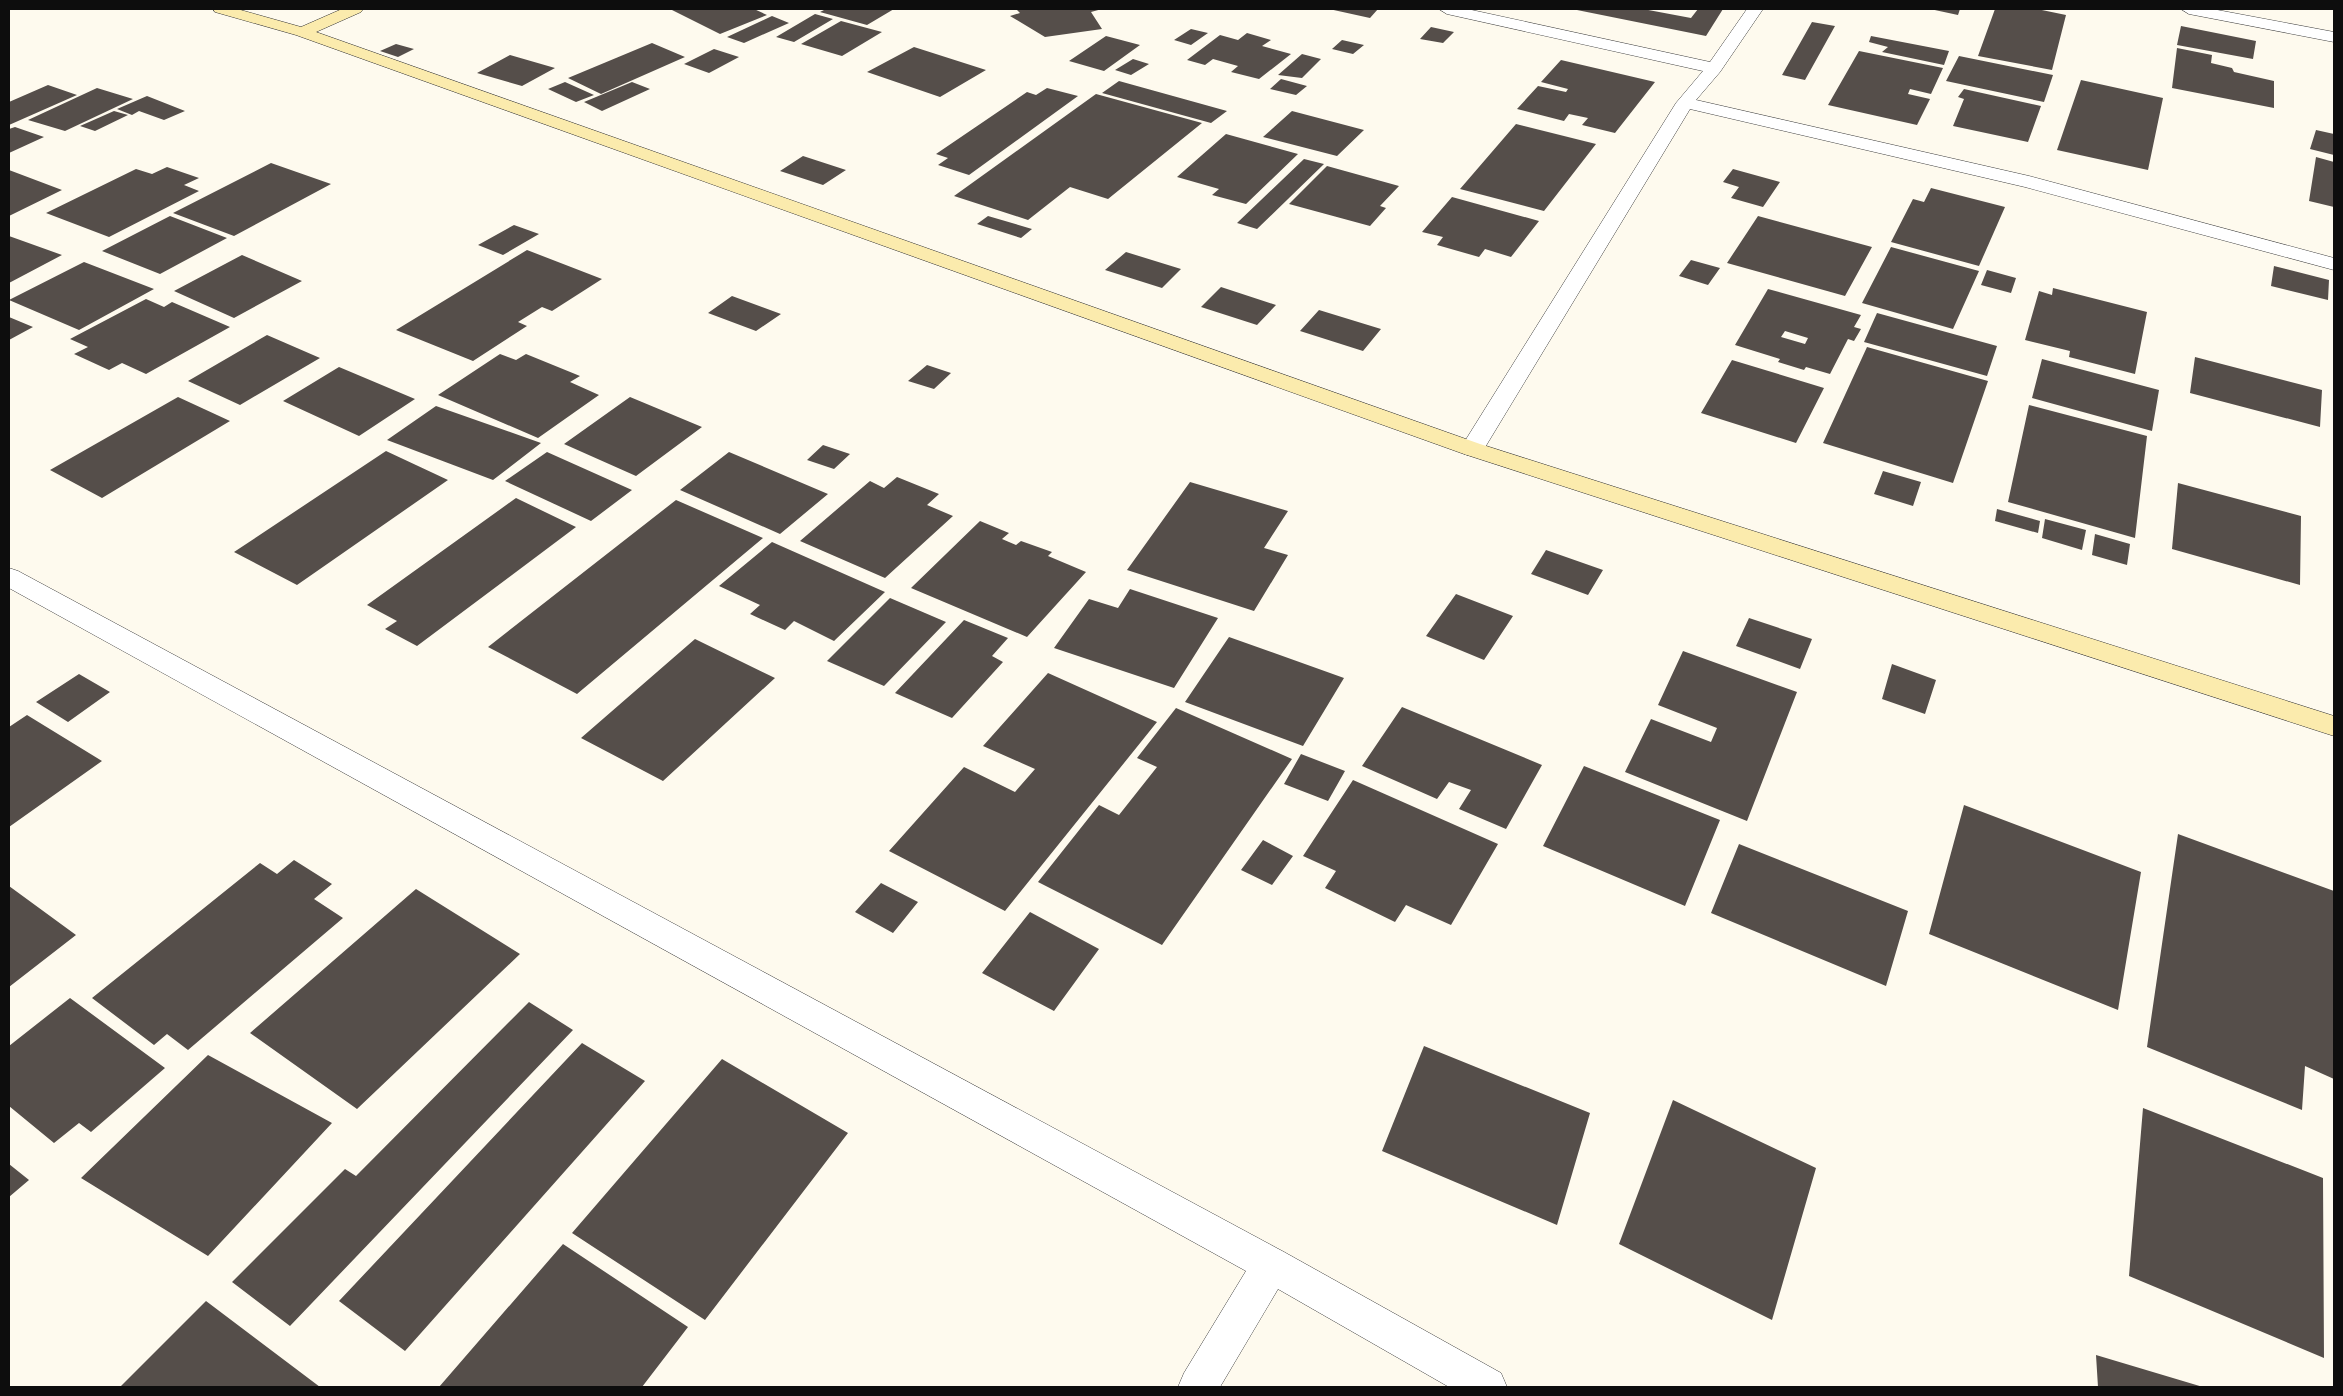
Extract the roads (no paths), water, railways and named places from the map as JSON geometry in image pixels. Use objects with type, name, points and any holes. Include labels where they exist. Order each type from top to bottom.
[{"type":"street","points":[[221,9],[302,32],[1472,449],[2334,726]]},
{"type":"street","points":[[302,32],[355,9]]},
{"type":"street","points":[[1446,9],[1714,68]]},
{"type":"street","points":[[1472,449],[1685,103],[1714,68],[1755,9]]},
{"type":"street","points":[[2189,9],[2334,37]]},
{"type":"street","points":[[1685,103],[2029,182],[2334,264]]},
{"type":"street","points":[[9,577],[1271,1265],[1487,1387]]},
{"type":"street","points":[[1198,1387],[1271,1265]]}]
